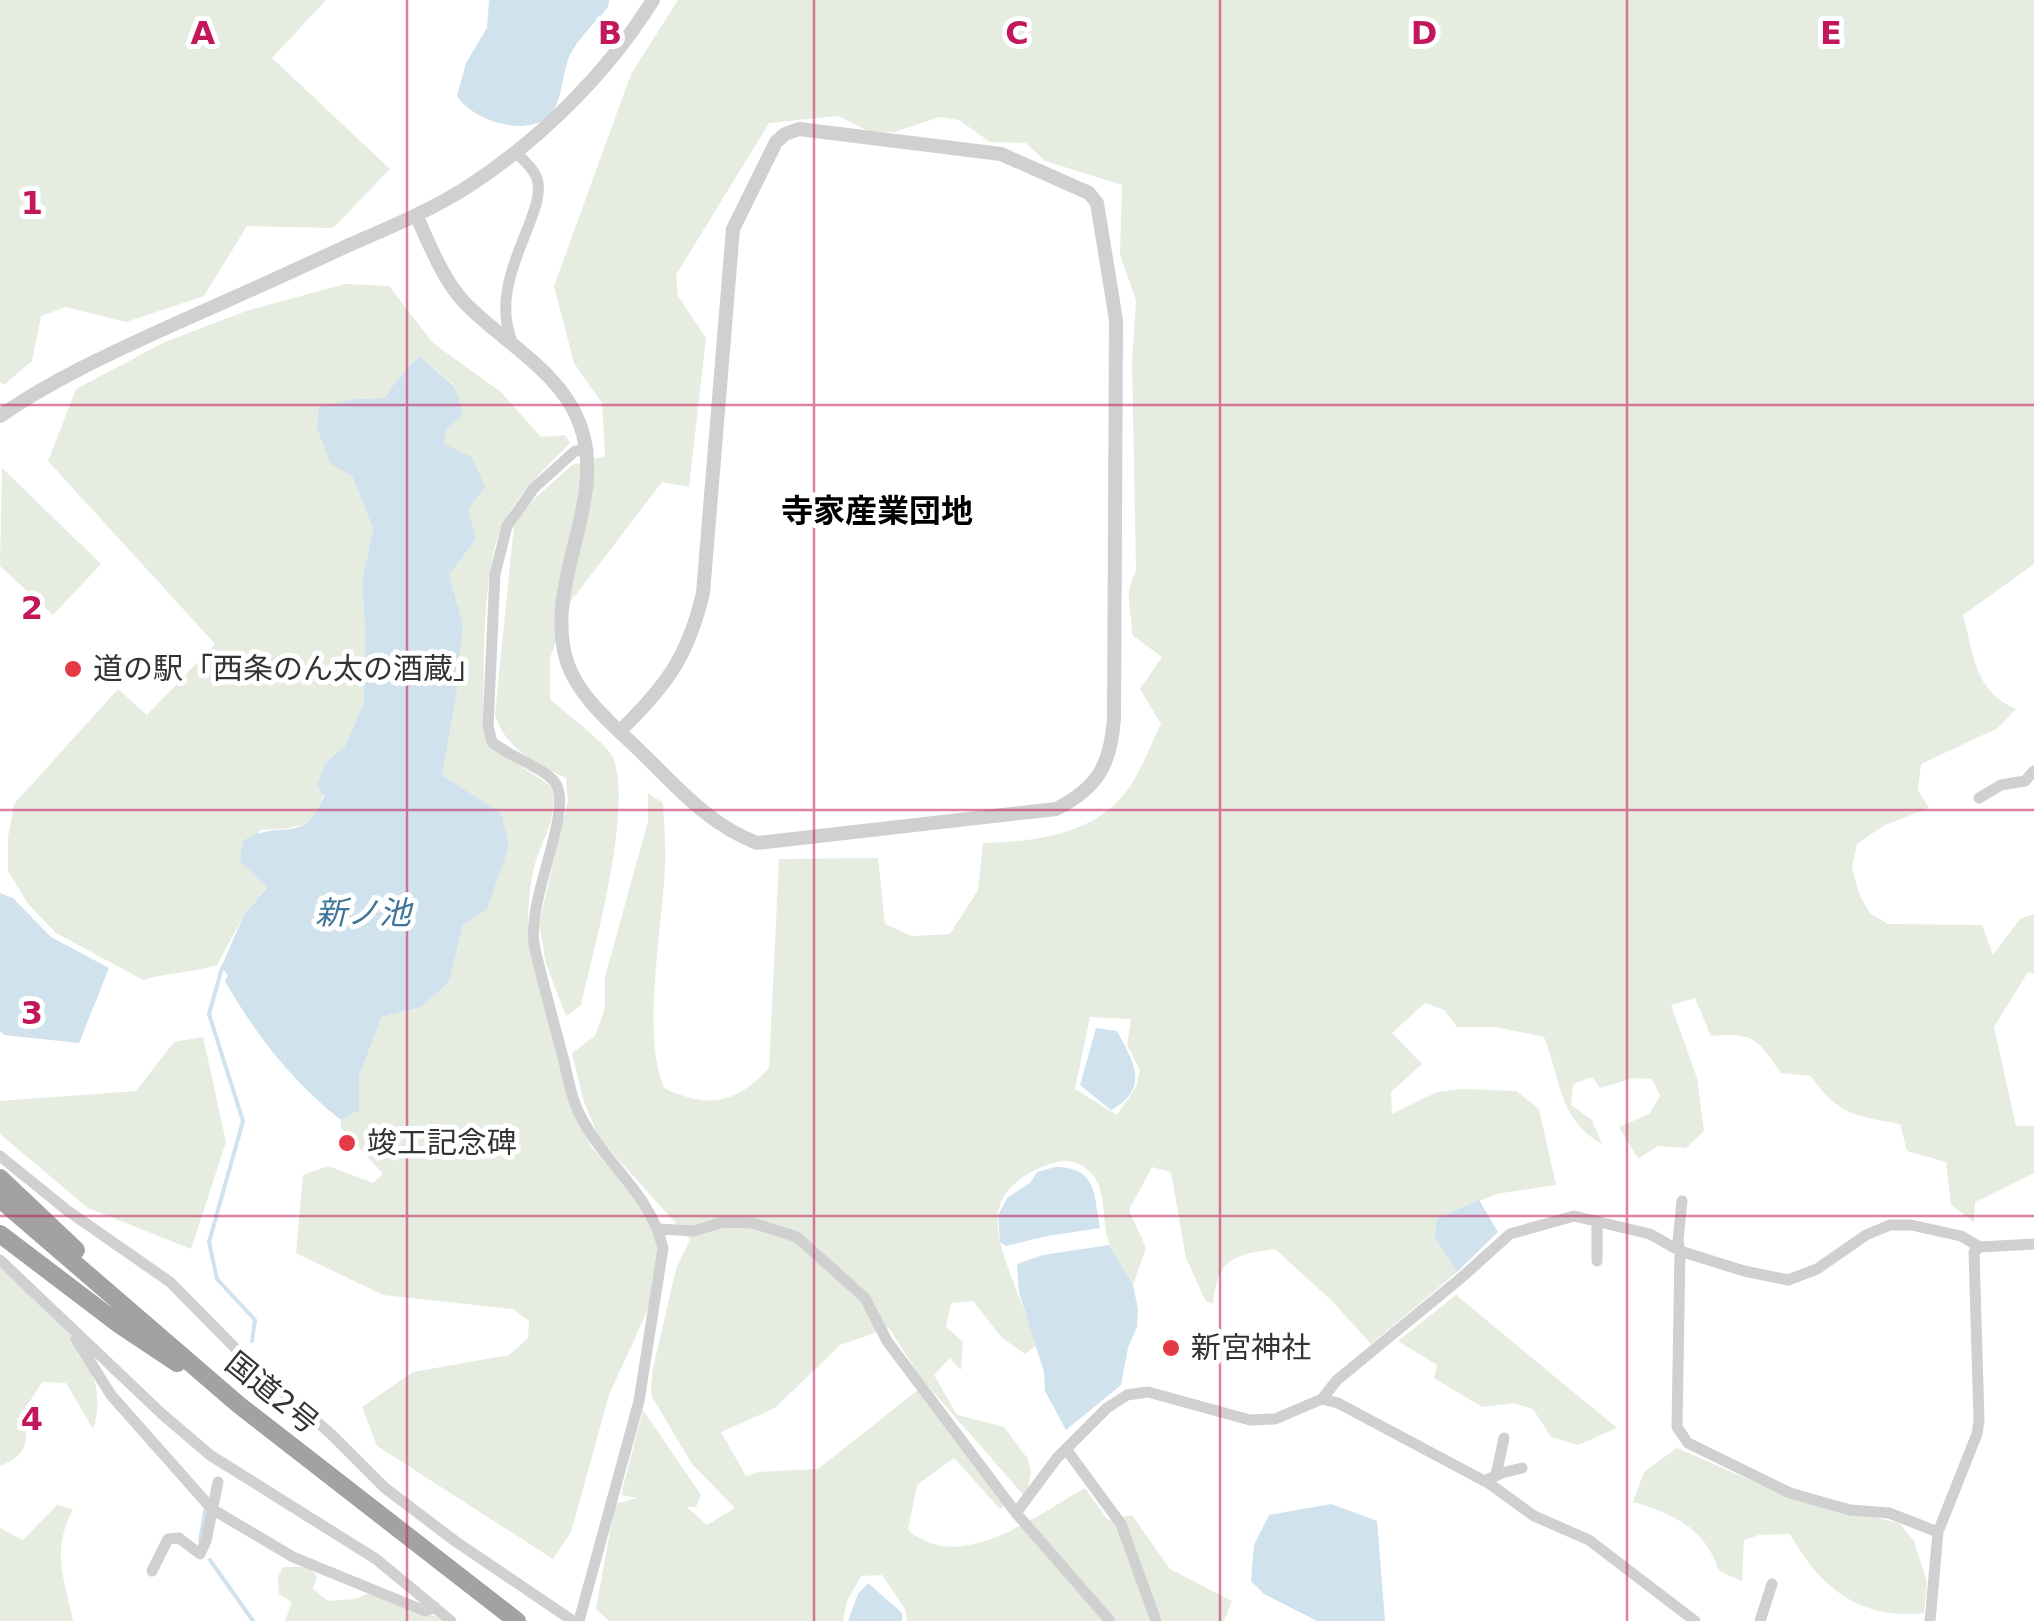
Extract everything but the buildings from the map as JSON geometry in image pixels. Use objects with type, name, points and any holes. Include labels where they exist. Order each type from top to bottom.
[{"type":"highway","points":[[0,1178],[181,1354]]},
{"type":"highway","name":"国道2号","points":[[0,1199],[239,1405],[517,1621]]},
{"type":"highway","points":[[0,1234],[120,1325],[239,1405]]},
{"type":"street","points":[[0,416],[26,398],[128,345],[416,215],[470,185],[516,152],[586,87],[653,0]]},
{"type":"street","points":[[416,215],[442,271],[461,298],[567,398],[579,420],[588,450],[586,495],[565,592],[563,639],[568,663],[579,685],[620,731],[711,821],[731,834],[757,843],[1032,814],[1067,804],[1093,784],[1105,765],[1113,742],[1114,718],[1116,320],[1098,203],[1088,193],[1001,154],[799,129],[776,142],[732,230],[703,593],[695,627],[685,654],[660,692],[620,731]]},
{"type":"street","points":[[515,348],[505,313],[507,281],[538,201],[537,177],[516,152]]},
{"type":"street","points":[[0,1156],[68,1211],[170,1282],[385,1488],[576,1621],[639,1400],[662,1248],[643,1198],[596,1145],[576,1108],[534,945],[534,906],[559,806],[556,783],[503,752],[492,742],[488,726],[495,574],[507,526],[534,488],[575,452],[588,450]]},
{"type":"street","points":[[1980,798],[2001,785],[2025,782],[2034,771]]},
{"type":"street","points":[[1682,1201],[1678,1241],[1677,1427],[1688,1443],[1790,1492],[1850,1510],[1889,1514],[1938,1532]]},
{"type":"street","points":[[1016,1513],[1066,1448],[1107,1408],[1127,1395],[1148,1392],[1250,1420],[1275,1419],[1322,1399],[1337,1380],[1510,1234],[1574,1216],[1650,1234],[1680,1250],[1744,1271],[1788,1280],[1817,1269],[1866,1235],[1890,1225],[1911,1225],[1961,1236],[1980,1247],[2034,1244]]},
{"type":"street","points":[[1597,1221],[1597,1261]]},
{"type":"street","points":[[658,1230],[694,1231],[723,1222],[753,1223],[797,1237],[865,1298],[887,1342],[1016,1513],[1110,1621]]},
{"type":"street","points":[[1930,1621],[1938,1532],[1979,1420],[1974,1252],[1980,1247]]},
{"type":"street","points":[[0,1260],[210,1455],[376,1559],[451,1621]]},
{"type":"street","points":[[74,1329],[74,1336],[92,1359],[111,1395],[212,1509],[293,1557],[425,1611],[435,1607]]},
{"type":"street","points":[[1322,1399],[1338,1403],[1484,1482],[1534,1516],[1589,1540],[1695,1621]]},
{"type":"street","points":[[1496,1475],[1504,1438]]},
{"type":"street","points":[[1066,1448],[1122,1524],[1156,1621]]},
{"type":"street","points":[[1484,1482],[1522,1468]]},
{"type":"street","points":[[152,1571],[168,1539],[179,1538],[200,1554],[218,1482]]},
{"type":"street","points":[[1760,1621],[1772,1584]]},
{"type":"shaded area","points":[[0,0],[326,0],[272,58],[390,169],[333,228],[247,226],[204,296],[126,322],[66,307],[41,316],[32,361],[5,384],[0,383]]},
{"type":"shaded area","points":[[678,0],[2034,0],[2034,564],[1963,615],[1984,682],[2016,709],[1998,728],[1921,764],[1918,790],[1929,808],[1883,826],[1857,844],[1852,868],[1870,913],[1888,924],[1982,925],[1993,955],[2020,919],[2034,914],[2034,974],[2028,972],[1994,1027],[2016,1126],[2034,1126],[2034,1173],[1975,1202],[1974,1222],[1951,1205],[1946,1162],[1907,1151],[1900,1124],[1849,1112],[1830,1099],[1811,1076],[1781,1073],[1753,1040],[1737,1035],[1711,1036],[1695,998],[1671,1005],[1697,1078],[1704,1131],[1686,1148],[1658,1146],[1638,1159],[1619,1127],[1649,1114],[1660,1096],[1652,1079],[1634,1078],[1600,1088],[1592,1077],[1573,1084],[1571,1105],[1592,1120],[1602,1144],[1577,1123],[1569,1110],[1544,1037],[1496,1027],[1457,1027],[1444,1010],[1425,1003],[1392,1033],[1422,1064],[1391,1092],[1392,1114],[1437,1092],[1516,1091],[1539,1109],[1556,1185],[1496,1194],[1451,1213],[1435,1238],[1457,1272],[1371,1344],[1331,1300],[1275,1249],[1230,1261],[1219,1276],[1213,1303],[1206,1302],[1186,1258],[1171,1172],[1152,1167],[1129,1210],[1146,1248],[1133,1285],[1110,1246],[1096,1180],[1080,1164],[1061,1161],[1023,1177],[1009,1189],[998,1215],[1006,1263],[1037,1345],[1025,1354],[1002,1338],[973,1301],[951,1303],[946,1327],[963,1342],[961,1370],[950,1358],[934,1375],[957,1415],[1004,1427],[1028,1459],[1031,1473],[1026,1498],[921,1378],[889,1328],[840,1345],[775,1408],[721,1432],[746,1476],[818,1469],[919,1389],[1006,1505],[1000,1509],[954,1458],[917,1485],[908,1530],[929,1543],[951,1547],[974,1544],[1021,1525],[1085,1488],[1108,1520],[1132,1515],[1170,1569],[1232,1601],[1224,1621],[907,1621],[905,1609],[882,1575],[861,1576],[847,1601],[843,1621],[609,1621],[596,1609],[615,1504],[638,1498],[621,1495],[643,1410],[701,1495],[696,1507],[687,1507],[707,1525],[735,1508],[692,1464],[651,1395],[652,1373],[676,1269],[690,1239],[599,1138],[583,1099],[572,1053],[595,1036],[605,1008],[605,977],[648,821],[648,793],[663,803],[665,841],[655,979],[657,1065],[664,1088],[680,1095],[708,1100],[733,1096],[769,1068],[779,859],[878,858],[885,924],[912,936],[950,934],[978,890],[983,843],[1019,841],[1074,829],[1120,799],[1138,773],[1161,724],[1140,689],[1162,657],[1132,635],[1129,603],[1136,571],[1132,361],[1136,300],[1120,255],[1122,185],[1045,161],[1026,143],[990,142],[959,120],[939,117],[895,132],[868,131],[838,116],[769,123],[676,275],[678,296],[706,338],[689,487],[662,482],[571,601],[550,658],[550,699],[608,750],[618,778],[619,807],[602,915],[581,1005],[566,1016],[546,964],[539,924],[568,801],[566,778],[514,746],[495,714],[515,516],[572,465],[605,456],[602,403],[574,363],[554,286],[631,74]],"holes":[[[1090,1017],[1131,1019],[1127,1045],[1140,1070],[1136,1087],[1117,1115],[1075,1089]]]},
{"type":"shaded area","points":[[345,284],[389,286],[433,343],[501,392],[541,437],[565,435],[570,443],[519,499],[497,540],[485,620],[483,727],[488,745],[551,786],[551,819],[530,890],[529,946],[572,1110],[592,1148],[639,1201],[658,1248],[648,1309],[609,1395],[571,1532],[553,1559],[377,1446],[362,1407],[413,1372],[509,1355],[528,1338],[529,1321],[513,1309],[383,1295],[296,1253],[303,1175],[328,1166],[373,1183],[383,1174],[341,1128],[341,1120],[358,1110],[359,1076],[382,1017],[421,1007],[449,982],[463,925],[501,813],[442,775],[463,624],[449,575],[476,539],[443,444],[446,430],[462,415],[455,386],[419,356],[385,398],[353,399],[352,476],[373,529],[362,582],[364,703],[345,746],[325,763],[322,798],[314,818],[295,827],[260,830],[241,861],[267,886],[244,915],[217,965],[143,980],[56,933],[28,904],[8,871],[8,837],[14,804],[118,689],[147,715],[215,644],[48,461],[76,389],[165,342],[246,311]]},
{"type":"shaded area","points":[[2,468],[101,564],[53,615],[0,566]]},
{"type":"shaded area","points":[[203,1037],[226,1142],[191,1249],[88,1208],[0,1134],[0,1101],[136,1091],[174,1042]]},
{"type":"shaded area","points":[[0,1268],[72,1337],[95,1380],[97,1404],[93,1429],[66,1383],[42,1382],[29,1404],[24,1447],[20,1454],[0,1466]]},
{"type":"shaded area","points":[[1456,1295],[1617,1428],[1578,1445],[1551,1437],[1533,1409],[1514,1403],[1482,1407],[1434,1378],[1437,1365],[1398,1341]]},
{"type":"shaded area","points":[[1677,1448],[1786,1496],[1899,1523],[1914,1541],[1927,1582],[1924,1613],[1880,1611],[1843,1596],[1814,1569],[1790,1534],[1759,1535],[1744,1540],[1742,1581],[1719,1571],[1696,1533],[1675,1518],[1633,1502],[1644,1472]]},
{"type":"shaded area","points":[[57,1505],[73,1509],[61,1551],[73,1621],[0,1621],[0,1528],[23,1540]]},
{"type":"shaded area","points":[[283,1567],[309,1567],[317,1577],[313,1589],[328,1601],[356,1599],[371,1592],[417,1607],[444,1621],[285,1621],[292,1602],[279,1594],[278,1577]]},
{"type":"water","points":[[489,0],[609,0],[608,7],[569,57],[553,111],[539,122],[513,126],[486,119],[457,96],[466,63],[487,28]]},
{"type":"water","name":"新ノ池","points":[[419,356],[455,387],[463,415],[446,430],[444,444],[472,457],[485,487],[468,509],[476,539],[449,575],[463,624],[442,775],[501,813],[509,846],[487,909],[463,925],[449,982],[421,1007],[382,1017],[359,1076],[359,1110],[341,1120],[307,1090],[262,1039],[225,981],[228,975],[221,967],[244,915],[267,887],[240,861],[243,841],[256,834],[308,822],[324,796],[317,785],[325,763],[345,746],[364,703],[362,582],[373,529],[352,476],[331,464],[317,428],[319,407],[353,399],[385,398]]},
{"type":"water","points":[[0,893],[13,898],[51,937],[109,968],[79,1043],[4,1035],[0,1031]]},
{"type":"water","points":[[1096,1028],[1117,1031],[1133,1063],[1135,1083],[1131,1093],[1111,1110],[1080,1085]]},
{"type":"water","points":[[1069,1168],[1086,1177],[1094,1194],[1100,1228],[1006,1246],[1000,1242],[998,1215],[1008,1197],[1030,1183],[1037,1172]]},
{"type":"water","points":[[1479,1200],[1498,1232],[1457,1272],[1435,1238],[1437,1219]]},
{"type":"water","points":[[1109,1245],[1133,1285],[1137,1327],[1128,1348],[1121,1385],[1066,1430],[1045,1391],[1044,1372],[1019,1293],[1017,1264],[1043,1255]]},
{"type":"water","points":[[1331,1504],[1377,1521],[1385,1621],[1317,1621],[1264,1594],[1251,1581],[1254,1545],[1269,1515]]},
{"type":"water","points":[[868,1583],[902,1613],[902,1621],[848,1621],[858,1594]]},
{"type":"waterway","points":[[222,968],[209,1014],[243,1121],[209,1242],[217,1279],[255,1320],[252,1341]]},
{"type":"waterway","points":[[200,1541],[205,1511]]},
{"type":"waterway","points":[[210,1560],[253,1621]]},
{"type":"place","name":"道の駅「西条のん太の酒蔵」","points":[[73,669]]},
{"type":"place","name":"竣工記念碑","points":[[347,1143]]},
{"type":"place","name":"新宮神社","points":[[1171,1348]]},
{"type":"district","name":"寺家産業団地","points":[[877,511]]}]
